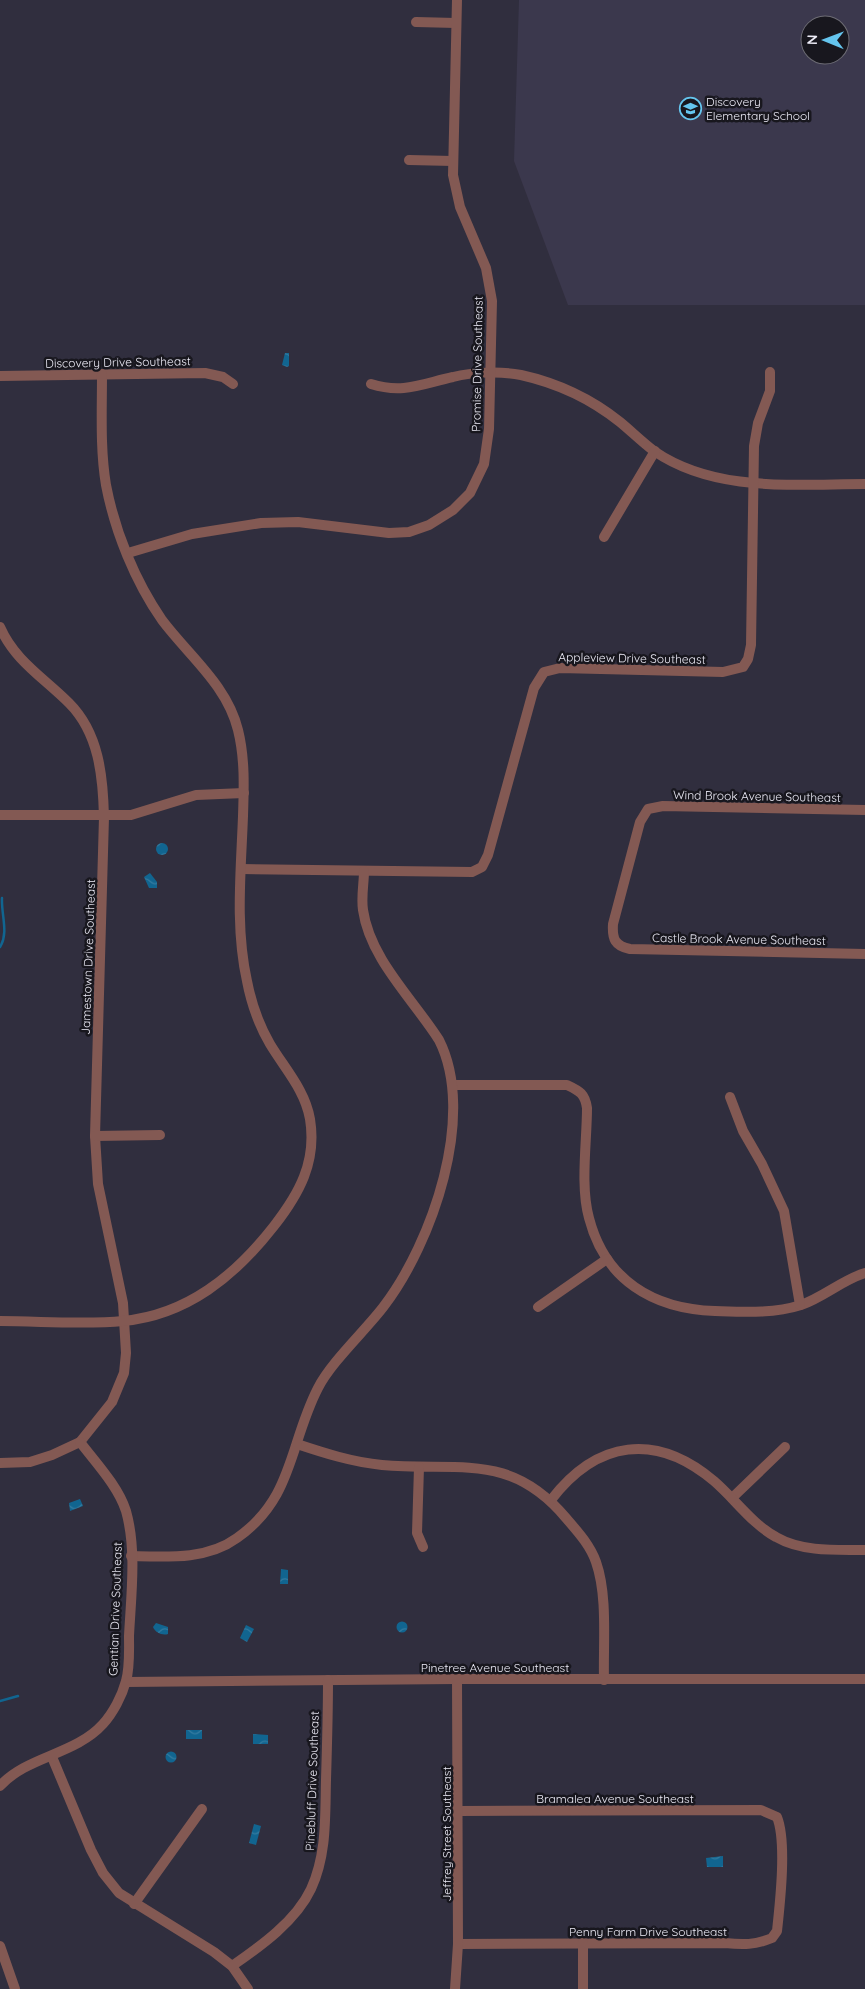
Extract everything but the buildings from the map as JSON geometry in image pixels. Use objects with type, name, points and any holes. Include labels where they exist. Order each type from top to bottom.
[{"type":"street","name":"Promise Drive Southeast","points":[[128,553],[192,534],[261,523],[298,522],[389,533],[408,532],[429,525],[453,510],[470,493],[484,464],[489,429],[491,289],[486,268],[457,196],[453,161],[457,0]]},
{"type":"street","points":[[416,22],[456,23]]},
{"type":"street","points":[[409,160],[453,161]]},
{"type":"street","name":"Appleview Drive Southeast","points":[[241,870],[472,872],[482,867],[488,854],[534,688],[544,672],[560,668],[723,672],[743,667],[748,659],[751,645],[756,434],[770,391],[770,372]]},
{"type":"street","points":[[0,1321],[124,1321],[160,1314],[204,1294],[233,1272],[253,1253],[291,1204],[308,1168],[311,1146],[310,1121],[302,1093],[265,1034],[249,991],[240,933],[244,793],[243,753],[238,729],[220,689],[183,648],[150,601],[119,531],[106,483],[103,447],[102,374]]},
{"type":"street","name":"Discovery Drive Southeast","points":[[0,376],[204,374],[220,376],[233,384]]},
{"type":"street","points":[[371,384],[394,389],[455,376],[518,375],[570,390],[595,403],[655,451],[700,473],[720,479],[754,483],[865,484]]},
{"type":"street","points":[[604,537],[655,451]]},
{"type":"street","name":"Jamestown Drive Southeast","points":[[0,627],[15,654],[69,703],[86,726],[102,772],[104,817],[95,1136],[98,1184],[123,1303],[126,1353],[124,1373],[112,1402],[80,1442]]},
{"type":"street","points":[[0,815],[104,817],[132,815],[196,795],[244,793]]},
{"type":"street","name":"Wind Brook Avenue Southeast","points":[[615,942],[613,924],[640,822],[648,809],[663,806],[865,810]]},
{"type":"street","points":[[131,1556],[190,1556],[207,1552],[236,1539],[268,1510],[279,1494],[319,1386],[385,1305],[420,1248],[434,1212],[447,1162],[452,1126],[453,1084],[444,1051],[438,1040],[386,964],[369,933],[362,908],[364,871]]},
{"type":"street","name":"Castle Brook Avenue Southeast","points":[[615,942],[621,947],[630,950],[865,954]]},
{"type":"street","points":[[453,1084],[567,1085],[581,1091],[586,1099],[587,1108],[586,1191],[588,1217],[607,1259],[630,1284],[652,1299],[677,1308],[761,1312],[800,1305],[822,1297],[865,1273]]},
{"type":"street","points":[[730,1097],[744,1131],[784,1211],[800,1305]]},
{"type":"street","points":[[95,1136],[160,1136]]},
{"type":"street","points":[[538,1307],[607,1259]]},
{"type":"street","points":[[0,1463],[30,1462],[52,1455],[80,1442]]},
{"type":"street","name":"Gentian Drive Southeast","points":[[0,1786],[22,1768],[52,1756],[90,1736],[103,1724],[114,1708],[126,1682],[131,1556],[125,1510],[113,1485],[80,1442]]},
{"type":"street","points":[[297,1444],[334,1456],[380,1465],[476,1468],[504,1473],[533,1486],[551,1500],[586,1542],[596,1563],[602,1589],[604,1680]]},
{"type":"street","points":[[732,1498],[785,1447]]},
{"type":"street","points":[[551,1500],[567,1480],[585,1466],[612,1452],[648,1449],[682,1458],[713,1480],[762,1529],[794,1545],[834,1550],[865,1550]]},
{"type":"street","points":[[419,1467],[417,1533],[423,1546]]},
{"type":"street","name":"Pinetree Avenue Southeast","points":[[126,1682],[457,1679],[865,1680]]},
{"type":"street","name":"Jeffrey Street Southeast","points":[[455,1989],[458,1944],[457,1679]]},
{"type":"street","name":"Pinebluff Drive Southeast","points":[[232,1966],[265,1941],[298,1909],[310,1890],[321,1864],[325,1837],[328,1680]]},
{"type":"street","points":[[52,1756],[91,1850],[103,1873],[119,1893],[134,1904],[192,1936],[232,1966],[248,1989]]},
{"type":"street","points":[[134,1904],[202,1809]]},
{"type":"street","name":"Bramalea Avenue Southeast","points":[[458,1811],[761,1810],[777,1817],[780,1826],[781,1876]]},
{"type":"street","name":"Penny Farm Drive Southeast","points":[[458,1944],[725,1943],[747,1946],[772,1938],[777,1931],[781,1876]]},
{"type":"street","points":[[583,1943],[583,1989]]},
{"type":"street","points":[[0,1946],[15,1989]]},
{"type":"shaded area","name":"Discovery Elementary School","points":[[519,0],[865,0],[865,305],[568,305],[514,161]]},
{"type":"water","points":[[285,353],[289,353],[289,366],[287,367],[282,365]]},
{"type":"water","points":[[162,843],[168,849],[162,855],[156,849]]},
{"type":"water","points":[[150,873],[157,882],[157,888],[149,888],[144,877]]},
{"type":"water","points":[[80,1499],[83,1506],[70,1511],[69,1503]]},
{"type":"water","points":[[281,1569],[288,1570],[288,1584],[280,1584]]},
{"type":"water","points":[[402,1621],[408,1627],[402,1633],[396,1627]]},
{"type":"water","points":[[156,1623],[168,1627],[168,1634],[161,1634],[155,1630],[153,1627]]},
{"type":"water","points":[[246,1625],[254,1629],[247,1642],[240,1638]]},
{"type":"water","points":[[186,1730],[202,1730],[202,1739],[186,1739]]},
{"type":"water","points":[[253,1734],[268,1735],[268,1744],[253,1744]]},
{"type":"water","points":[[171,1751],[177,1757],[171,1763],[165,1757]]},
{"type":"water","points":[[254,1824],[261,1826],[256,1845],[249,1843]]},
{"type":"water","points":[[723,1856],[723,1867],[707,1867],[706,1858]]},
{"type":"waterway","points":[[0,947],[4,936],[2,898]]},
{"type":"waterway","points":[[0,1701],[18,1696]]},
{"type":"place","name":"Discovery Elementary School","points":[[690,108]]}]
